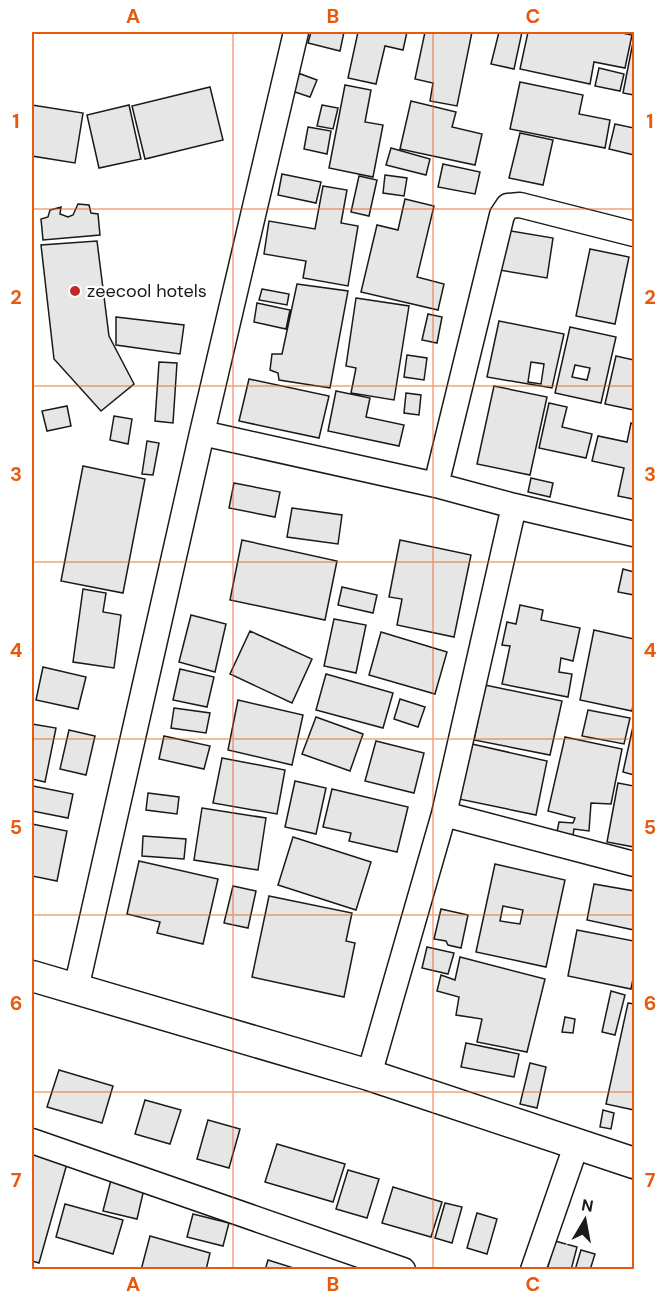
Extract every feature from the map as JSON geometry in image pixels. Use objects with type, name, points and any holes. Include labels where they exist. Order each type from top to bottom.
[{"type":"street","points":[[76,989],[296,32]]},
{"type":"street","points":[[436,485],[502,215],[508,206],[520,205],[634,234]]},
{"type":"street","points":[[202,433],[436,485],[634,534]]},
{"type":"street","points":[[369,1075],[444,814],[514,506]]},
{"type":"street","points":[[444,814],[634,864]]},
{"type":"street","points":[[32,976],[369,1075],[634,1163]]},
{"type":"street","points":[[32,1141],[403,1269]]},
{"type":"street","points":[[533,1269],[577,1143]]},
{"type":"building","points":[[311,32],[344,32],[340,51],[308,43]]},
{"type":"building","points":[[358,32],[407,32],[403,50],[385,46],[376,84],[348,78]]},
{"type":"building","points":[[425,32],[472,32],[457,106],[430,101],[433,83],[415,79]]},
{"type":"building","points":[[499,32],[522,32],[514,69],[491,64]]},
{"type":"building","points":[[528,32],[617,32],[632,35],[625,68],[594,62],[590,84],[520,69]]},
{"type":"building","points":[[634,37],[634,95],[623,93]]},
{"type":"building","points":[[599,68],[624,74],[620,91],[595,86]]},
{"type":"building","points":[[298,73],[317,80],[310,97],[292,91]]},
{"type":"building","points":[[520,82],[583,95],[579,114],[610,120],[605,148],[510,129]]},
{"type":"building","points":[[345,85],[371,90],[365,122],[383,125],[373,177],[329,168]]},
{"type":"building","points":[[210,87],[223,140],[145,159],[132,106]]},
{"type":"building","points":[[411,101],[456,112],[452,127],[482,134],[475,165],[400,149]]},
{"type":"building","points":[[32,105],[83,113],[75,163],[32,156]]},
{"type":"building","points":[[129,105],[141,159],[99,168],[87,115]]},
{"type":"building","points":[[322,105],[338,108],[333,129],[317,126]]},
{"type":"building","points":[[615,124],[634,128],[634,155],[609,149]]},
{"type":"building","points":[[308,127],[331,131],[327,154],[304,149]]},
{"type":"building","points":[[520,133],[553,140],[543,185],[509,178]]},
{"type":"building","points":[[391,148],[430,159],[426,175],[386,165]]},
{"type":"building","points":[[443,164],[480,172],[475,194],[438,187]]},
{"type":"building","points":[[282,174],[321,182],[316,203],[278,195]]},
{"type":"building","points":[[385,175],[407,178],[404,196],[383,193]]},
{"type":"building","points":[[359,176],[377,180],[369,216],[351,212]]},
{"type":"building","points":[[323,186],[347,190],[341,223],[358,226],[348,286],[303,278],[306,261],[264,254],[269,221],[315,229]]},
{"type":"building","points":[[405,199],[434,206],[417,277],[444,284],[438,310],[361,292],[377,225],[398,230]]},
{"type":"building","points":[[78,204],[89,205],[91,213],[98,214],[100,235],[43,240],[41,219],[48,217],[50,210],[61,207],[60,214],[68,217],[73,215]]},
{"type":"building","points":[[505,230],[553,238],[547,278],[499,270]]},
{"type":"building","name":"zeecool hotels","points":[[97,241],[109,336],[134,384],[101,411],[54,359],[41,245]]},
{"type":"building","points":[[590,249],[629,257],[615,324],[576,316]]},
{"type":"building","points":[[297,284],[348,291],[330,388],[279,380],[278,373],[270,370],[272,354],[282,354]]},
{"type":"building","points":[[262,289],[289,294],[287,305],[259,300]]},
{"type":"building","points":[[356,298],[409,306],[394,400],[351,393],[356,368],[346,366]]},
{"type":"building","points":[[257,303],[290,310],[286,329],[254,322]]},
{"type":"building","points":[[428,314],[442,317],[437,343],[422,340]]},
{"type":"building","points":[[116,317],[184,325],[180,354],[116,345]]},
{"type":"building","points":[[499,321],[564,334],[552,388],[487,377]],"holes":[[[531,362],[544,364],[541,384],[528,382]]]},
{"type":"building","points":[[570,327],[616,337],[601,403],[555,393]],"holes":[[[575,365],[590,368],[587,380],[572,377]]]},
{"type":"building","points":[[407,355],[427,358],[424,380],[404,377]]},
{"type":"building","points":[[616,356],[634,360],[634,410],[605,404]]},
{"type":"building","points":[[159,362],[177,363],[173,423],[155,421]]},
{"type":"building","points":[[249,379],[329,396],[319,438],[239,421]]},
{"type":"building","points":[[494,386],[547,397],[530,475],[477,464]]},
{"type":"building","points":[[336,391],[370,398],[366,417],[404,425],[399,446],[328,431]]},
{"type":"building","points":[[406,393],[421,395],[419,415],[404,413]]},
{"type":"building","points":[[549,403],[567,407],[562,427],[592,434],[586,458],[539,448]]},
{"type":"building","points":[[67,406],[71,426],[47,431],[42,411]]},
{"type":"building","points":[[114,416],[132,419],[128,444],[110,440]]},
{"type":"building","points":[[631,423],[634,424],[633,499],[618,496],[624,468],[592,461],[598,436],[627,442]]},
{"type":"building","points":[[147,441],[159,443],[153,475],[142,474]]},
{"type":"building","points":[[83,466],[145,479],[123,593],[61,581]]},
{"type":"building","points":[[531,478],[553,483],[550,497],[528,492]]},
{"type":"building","points":[[234,483],[280,492],[275,517],[229,508]]},
{"type":"building","points":[[292,508],[342,515],[338,544],[287,537]]},
{"type":"building","points":[[242,540],[337,561],[325,620],[230,600]]},
{"type":"building","points":[[400,540],[471,555],[454,637],[397,625],[402,599],[389,597]]},
{"type":"building","points":[[623,569],[634,572],[634,595],[618,592]]},
{"type":"building","points":[[342,587],[377,595],[373,613],[338,605]]},
{"type":"building","points":[[83,589],[106,593],[103,612],[121,615],[114,668],[73,662]]},
{"type":"building","points":[[520,605],[543,610],[541,620],[580,628],[573,661],[561,658],[559,672],[572,674],[568,697],[502,684],[510,646],[502,645],[507,622],[516,624]]},
{"type":"building","points":[[191,615],[226,624],[215,672],[179,662]]},
{"type":"building","points":[[334,619],[366,625],[356,673],[324,666]]},
{"type":"building","points":[[594,630],[634,639],[632,711],[580,700]]},
{"type":"building","points":[[250,631],[312,659],[292,703],[230,674]]},
{"type":"building","points":[[381,632],[447,652],[435,694],[369,675]]},
{"type":"building","points":[[43,667],[86,677],[78,709],[36,700]]},
{"type":"building","points":[[180,669],[214,677],[207,707],[173,700]]},
{"type":"building","points":[[326,674],[393,693],[383,728],[316,710]]},
{"type":"building","points":[[485,685],[562,701],[550,755],[474,740]]},
{"type":"building","points":[[400,699],[425,707],[418,727],[394,719]]},
{"type":"building","points":[[238,700],[303,715],[292,765],[228,750]]},
{"type":"building","points":[[174,708],[210,713],[206,733],[171,728]]},
{"type":"building","points":[[588,710],[630,718],[624,744],[582,736]]},
{"type":"building","points":[[316,717],[363,734],[350,771],[302,754]]},
{"type":"building","points":[[634,722],[634,775],[623,772]]},
{"type":"building","points":[[32,724],[56,728],[45,782],[32,779]]},
{"type":"building","points":[[69,730],[95,736],[86,775],[60,769]]},
{"type":"building","points":[[164,736],[210,746],[204,769],[159,759]]},
{"type":"building","points":[[565,737],[622,749],[611,804],[591,803],[589,831],[574,829],[573,835],[557,832],[559,822],[573,823],[575,818],[548,811]]},
{"type":"building","points":[[376,741],[424,753],[414,793],[365,781]]},
{"type":"building","points":[[472,744],[547,761],[536,815],[459,799]]},
{"type":"building","points":[[222,758],[285,770],[277,814],[213,803]]},
{"type":"building","points":[[295,781],[326,788],[316,834],[285,827]]},
{"type":"building","points":[[618,783],[634,786],[634,847],[607,842]]},
{"type":"building","points":[[33,786],[73,794],[68,818],[32,811]]},
{"type":"building","points":[[332,789],[408,807],[397,852],[349,841],[351,833],[323,827]]},
{"type":"building","points":[[148,793],[179,797],[177,814],[146,810]]},
{"type":"building","points":[[202,808],[266,818],[258,870],[194,860]]},
{"type":"building","points":[[32,824],[67,831],[57,881],[32,876]]},
{"type":"building","points":[[143,836],[186,839],[184,859],[142,856]]},
{"type":"building","points":[[293,837],[371,862],[356,910],[278,885]]},
{"type":"building","points":[[139,861],[218,879],[203,944],[157,933],[160,922],[127,914]]},
{"type":"building","points":[[495,864],[565,880],[546,967],[476,952]],"holes":[[[503,906],[523,910],[520,924],[500,921]]]},
{"type":"building","points":[[594,884],[634,891],[634,930],[587,920]]},
{"type":"building","points":[[233,886],[256,891],[248,928],[224,923]]},
{"type":"building","points":[[269,896],[352,913],[346,941],[355,943],[344,997],[252,977]]},
{"type":"building","points":[[441,909],[468,915],[461,948],[448,945],[446,941],[434,939]]},
{"type":"building","points":[[577,930],[634,941],[634,974],[631,989],[568,976]]},
{"type":"building","points":[[427,947],[454,953],[448,974],[422,968]]},
{"type":"building","points":[[460,957],[545,979],[527,1052],[477,1042],[482,1019],[456,1015],[459,997],[437,991],[441,975],[455,980]]},
{"type":"building","points":[[611,991],[625,995],[615,1035],[602,1032]]},
{"type":"building","points":[[628,1003],[634,1004],[634,1110],[606,1104]]},
{"type":"building","points":[[565,1017],[575,1019],[573,1033],[562,1032]]},
{"type":"building","points":[[466,1043],[519,1054],[514,1077],[461,1067]]},
{"type":"building","points":[[530,1063],[546,1067],[537,1108],[520,1104]]},
{"type":"building","points":[[59,1070],[113,1086],[102,1123],[47,1107]]},
{"type":"building","points":[[145,1100],[181,1110],[170,1144],[135,1134]]},
{"type":"building","points":[[603,1110],[614,1113],[611,1129],[600,1127]]},
{"type":"building","points":[[208,1120],[240,1129],[229,1168],[197,1159]]},
{"type":"building","points":[[277,1144],[345,1164],[333,1202],[265,1182]]},
{"type":"building","points":[[32,1152],[68,1160],[39,1263],[32,1261]]},
{"type":"building","points":[[348,1170],[379,1179],[367,1218],[336,1209]]},
{"type":"building","points":[[111,1180],[144,1189],[137,1219],[103,1211]]},
{"type":"building","points":[[393,1187],[442,1202],[431,1237],[382,1223]]},
{"type":"building","points":[[445,1203],[462,1207],[452,1243],[435,1238]]},
{"type":"building","points":[[65,1204],[123,1220],[113,1254],[56,1237]]},
{"type":"building","points":[[477,1213],[497,1219],[487,1254],[467,1248]]},
{"type":"building","points":[[193,1214],[229,1223],[223,1246],[187,1237]]},
{"type":"building","points":[[150,1236],[210,1253],[206,1270],[141,1270]]},
{"type":"building","points":[[555,1241],[577,1247],[571,1270],[547,1270]]},
{"type":"building","points":[[581,1250],[595,1254],[590,1270],[575,1270]]},
{"type":"building","points":[[268,1260],[297,1269],[265,1270]]},
{"type":"place","name":"zeecool hotels","points":[[75,291]]}]
